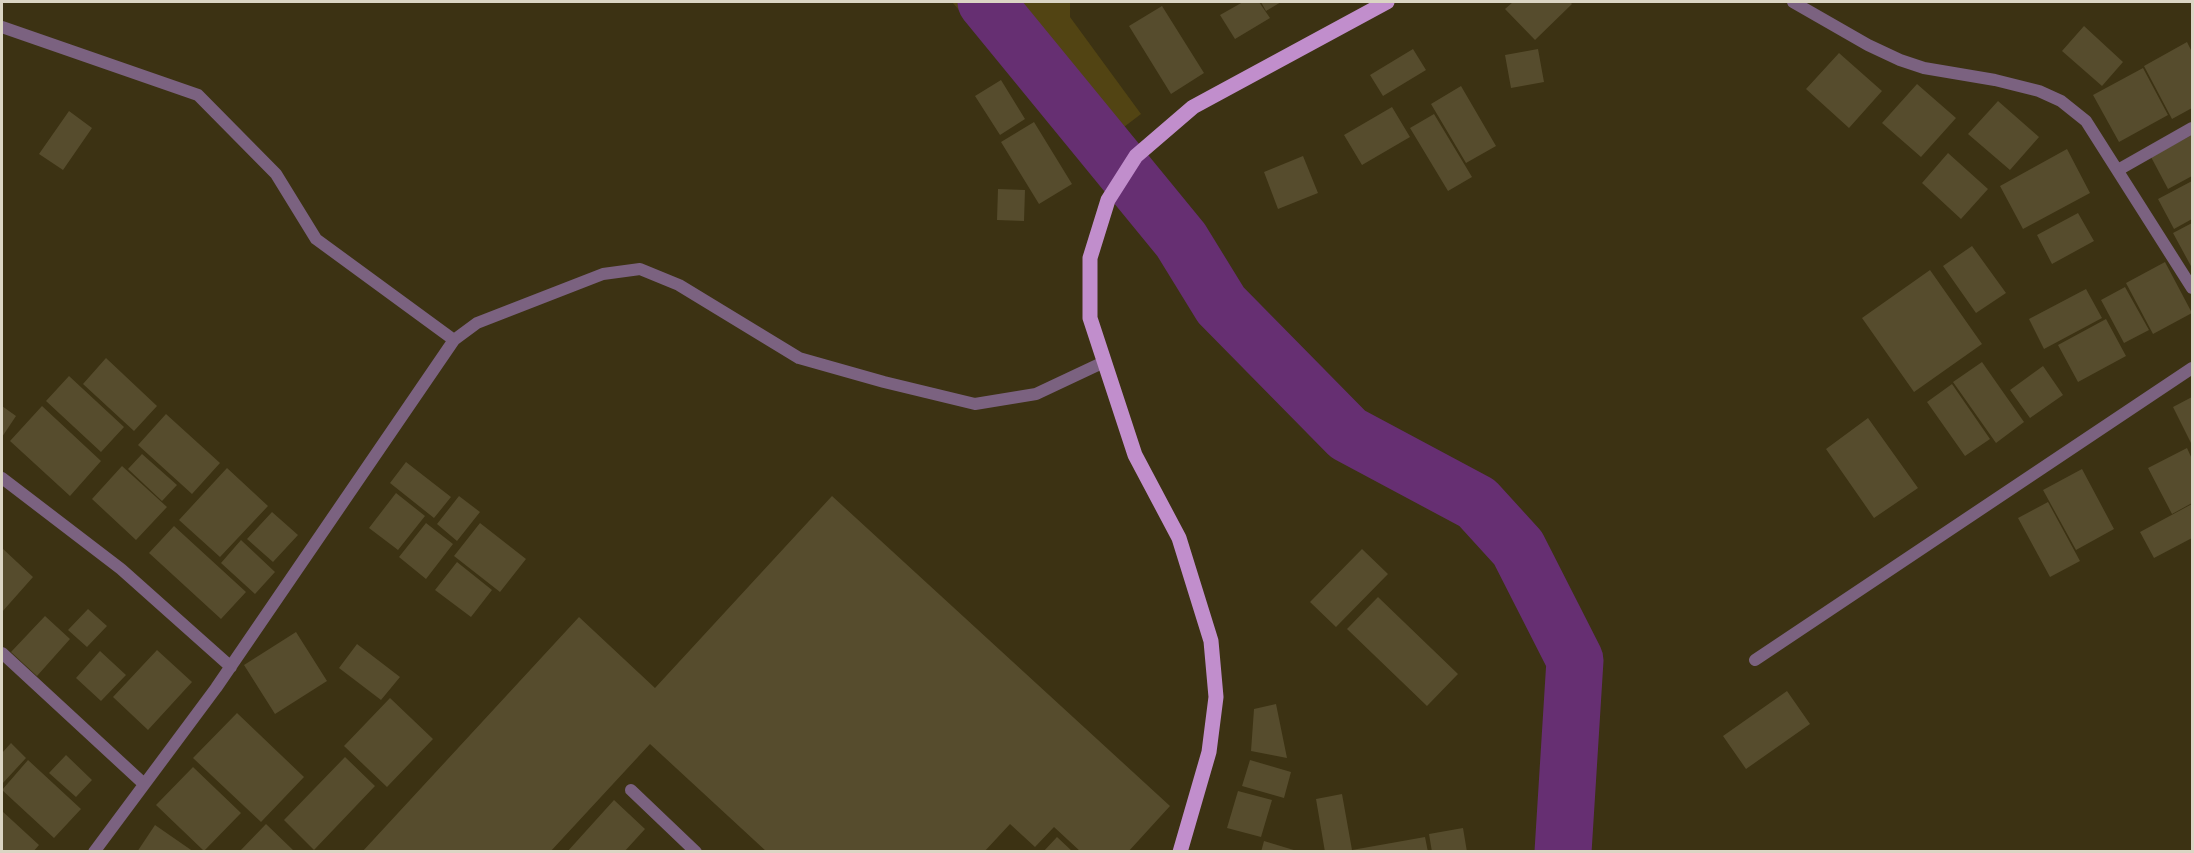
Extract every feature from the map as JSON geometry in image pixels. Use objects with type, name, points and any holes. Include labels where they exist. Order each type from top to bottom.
[{"type":"main road","points":[[1180,852],[1209,752],[1216,697],[1211,641],[1179,538],[1135,455],[1090,318],[1090,258],[1108,200],[1136,156],[1193,108],[1387,2]]},
{"type":"street","points":[[1793,2],[1868,45],[1900,60],[1924,68],[1995,80],[2039,91],[2061,101],[2086,121],[2193,288]]},
{"type":"street","points":[[2,27],[198,95],[276,174],[316,239],[454,340]]},
{"type":"street","points":[[2118,170],[2193,128]]},
{"type":"street","points":[[94,852],[231,667],[454,340],[477,322],[603,274],[640,269],[679,285],[799,358],[975,404],[1036,394],[1104,362]]},
{"type":"street","points":[[1755,660],[2193,368]]},
{"type":"street","points":[[2,478],[122,569],[231,667]]},
{"type":"street","points":[[2,653],[144,784]]},
{"type":"street","points":[[630,790],[696,852]]},
{"type":"shaded area","points":[[952,2],[1070,2],[1070,17],[1141,114],[1090,153],[1020,63],[999,56]]},
{"type":"building","points":[[1243,2],[1259,2],[1270,18],[1235,39],[1220,15]]},
{"type":"building","points":[[1261,2],[1281,2],[1266,11]]},
{"type":"building","points":[[1513,2],[1570,2],[1572,4],[1535,40],[1505,9]]},
{"type":"building","points":[[1162,6],[1204,73],[1171,94],[1129,26]]},
{"type":"building","points":[[2084,26],[2123,62],[2102,86],[2062,51]]},
{"type":"building","points":[[2187,42],[2192,52],[2192,108],[2172,119],[2144,66]]},
{"type":"building","points":[[1413,49],[1426,70],[1383,96],[1370,75]]},
{"type":"building","points":[[1538,49],[1544,82],[1511,88],[1505,55]]},
{"type":"building","points":[[1839,53],[1882,91],[1849,128],[1806,89]]},
{"type":"building","points":[[2143,68],[2168,115],[2119,142],[2093,95]]},
{"type":"building","points":[[1001,80],[1025,119],[1000,135],[975,96]]},
{"type":"building","points":[[1917,84],[1956,118],[1921,157],[1882,123]]},
{"type":"building","points":[[1461,86],[1496,146],[1466,163],[1431,104]]},
{"type":"building","points":[[1998,101],[2039,137],[2010,170],[1968,134]]},
{"type":"building","points":[[1392,107],[1410,137],[1362,165],[1344,135]]},
{"type":"building","points":[[69,111],[92,128],[63,170],[39,154]]},
{"type":"building","points":[[1434,114],[1472,177],[1448,191],[1410,128]]},
{"type":"building","points":[[1034,122],[1072,184],[1039,204],[1001,142]]},
{"type":"building","points":[[2192,135],[2192,176],[2168,189],[2151,157]]},
{"type":"building","points":[[2067,149],[2090,193],[2023,229],[2000,186]]},
{"type":"building","points":[[1948,153],[1988,189],[1961,219],[1922,183]]},
{"type":"building","points":[[1303,156],[1318,193],[1278,209],[1264,172]]},
{"type":"building","points":[[2192,181],[2192,219],[2174,229],[2158,199]]},
{"type":"building","points":[[998,189],[1025,190],[1024,221],[997,220]]},
{"type":"building","points":[[2078,213],[2094,241],[2052,264],[2037,235]]},
{"type":"building","points":[[2192,223],[2192,268],[2173,233]]},
{"type":"building","points":[[1972,246],[2006,293],[1976,313],[1943,266]]},
{"type":"building","points":[[2165,262],[2192,313],[2153,334],[2126,283]]},
{"type":"building","points":[[1930,270],[1982,344],[1914,392],[1862,318]]},
{"type":"building","points":[[2125,287],[2149,330],[2124,343],[2101,300]]},
{"type":"building","points":[[2086,289],[2102,318],[2044,349],[2029,319]]},
{"type":"building","points":[[2106,319],[2126,356],[2078,382],[2058,345]]},
{"type":"building","points":[[106,358],[157,406],[134,431],[83,384]]},
{"type":"building","points":[[1982,362],[2024,422],[1996,443],[1953,382]]},
{"type":"building","points":[[2043,366],[2063,395],[2030,418],[2010,390]]},
{"type":"building","points":[[69,376],[124,427],[101,452],[46,401]]},
{"type":"building","points":[[1952,384],[1990,439],[1965,456],[1927,402]]},
{"type":"building","points":[[2192,397],[2192,445],[2173,407]]},
{"type":"building","points":[[2,406],[16,416],[2,437]]},
{"type":"building","points":[[42,406],[101,461],[70,496],[10,441]]},
{"type":"building","points":[[166,414],[220,463],[192,494],[138,445]]},
{"type":"building","points":[[1868,418],[1918,488],[1874,518],[1826,449]]},
{"type":"building","points":[[2187,448],[2192,459],[2192,503],[2172,514],[2148,468]]},
{"type":"building","points":[[142,454],[177,485],[162,501],[128,469]]},
{"type":"building","points":[[406,462],[451,497],[434,518],[390,483]]},
{"type":"building","points":[[122,466],[167,507],[136,540],[92,499]]},
{"type":"building","points":[[227,468],[268,506],[220,557],[179,520]]},
{"type":"building","points":[[2082,469],[2114,529],[2076,550],[2043,490]]},
{"type":"building","points":[[396,493],[425,516],[398,550],[369,528]]},
{"type":"building","points":[[459,496],[480,512],[457,541],[437,524]]},
{"type":"building","points":[[832,496],[1170,806],[1128,852],[1081,852],[1054,827],[1035,847],[1010,824],[984,852],[767,852],[650,744],[550,852],[362,852],[579,617],[655,688]]},
{"type":"building","points":[[2048,502],[2080,561],[2050,577],[2018,518]]},
{"type":"building","points":[[2192,504],[2192,538],[2154,558],[2140,532]]},
{"type":"building","points":[[272,512],[298,535],[273,562],[247,539]]},
{"type":"building","points":[[426,523],[453,544],[426,579],[399,557]]},
{"type":"building","points":[[480,523],[526,559],[500,592],[454,556]]},
{"type":"building","points":[[174,526],[246,592],[221,619],[149,553]]},
{"type":"building","points":[[241,540],[275,572],[255,594],[221,563]]},
{"type":"building","points":[[2,548],[33,577],[2,612]]},
{"type":"building","points":[[1362,549],[1388,574],[1336,627],[1310,602]]},
{"type":"building","points":[[457,562],[492,590],[471,617],[435,590]]},
{"type":"building","points":[[1378,597],[1458,674],[1427,706],[1347,629]]},
{"type":"building","points":[[88,609],[107,626],[87,647],[68,630]]},
{"type":"building","points":[[45,616],[70,639],[37,676],[11,652]]},
{"type":"building","points":[[296,632],[327,681],[275,714],[244,665]]},
{"type":"building","points":[[357,644],[400,677],[381,700],[339,668]]},
{"type":"building","points":[[157,650],[192,682],[148,730],[113,697]]},
{"type":"building","points":[[100,651],[126,675],[101,701],[76,678]]},
{"type":"building","points":[[1787,691],[1810,724],[1746,769],[1723,736]]},
{"type":"building","points":[[390,698],[433,739],[387,787],[344,746]]},
{"type":"building","points":[[1276,704],[1287,758],[1251,751],[1254,709]]},
{"type":"building","points":[[237,713],[304,777],[261,822],[193,758]]},
{"type":"building","points":[[11,743],[26,758],[2,784],[2,753]]},
{"type":"building","points":[[66,755],[92,780],[76,797],[49,773]]},
{"type":"building","points":[[345,757],[375,786],[314,850],[284,820]]},
{"type":"building","points":[[28,760],[81,809],[54,838],[2,790]]},
{"type":"building","points":[[1250,760],[1291,772],[1284,798],[1242,786]]},
{"type":"building","points":[[193,767],[241,813],[204,851],[156,805]]},
{"type":"building","points":[[1238,791],[1272,800],[1261,837],[1227,828]]},
{"type":"building","points":[[1342,794],[1352,850],[1425,837],[1428,852],[1325,852],[1316,799]]},
{"type":"building","points":[[614,800],[645,829],[624,852],[567,852]]},
{"type":"building","points":[[2,811],[39,845],[33,852],[2,852]]},
{"type":"building","points":[[266,824],[293,850],[291,852],[239,852]]},
{"type":"building","points":[[155,825],[194,852],[137,852]]},
{"type":"building","points":[[1463,828],[1467,852],[1432,852],[1429,834]]},
{"type":"building","points":[[1057,837],[1073,852],[1043,852]]},
{"type":"building","points":[[1264,841],[1297,851],[1297,852],[1261,852]]},
{"type":"waterway","points":[[986,2],[1181,240],[1221,305],[1348,434],[1477,503],[1518,548],[1575,660],[1563,852]]}]
